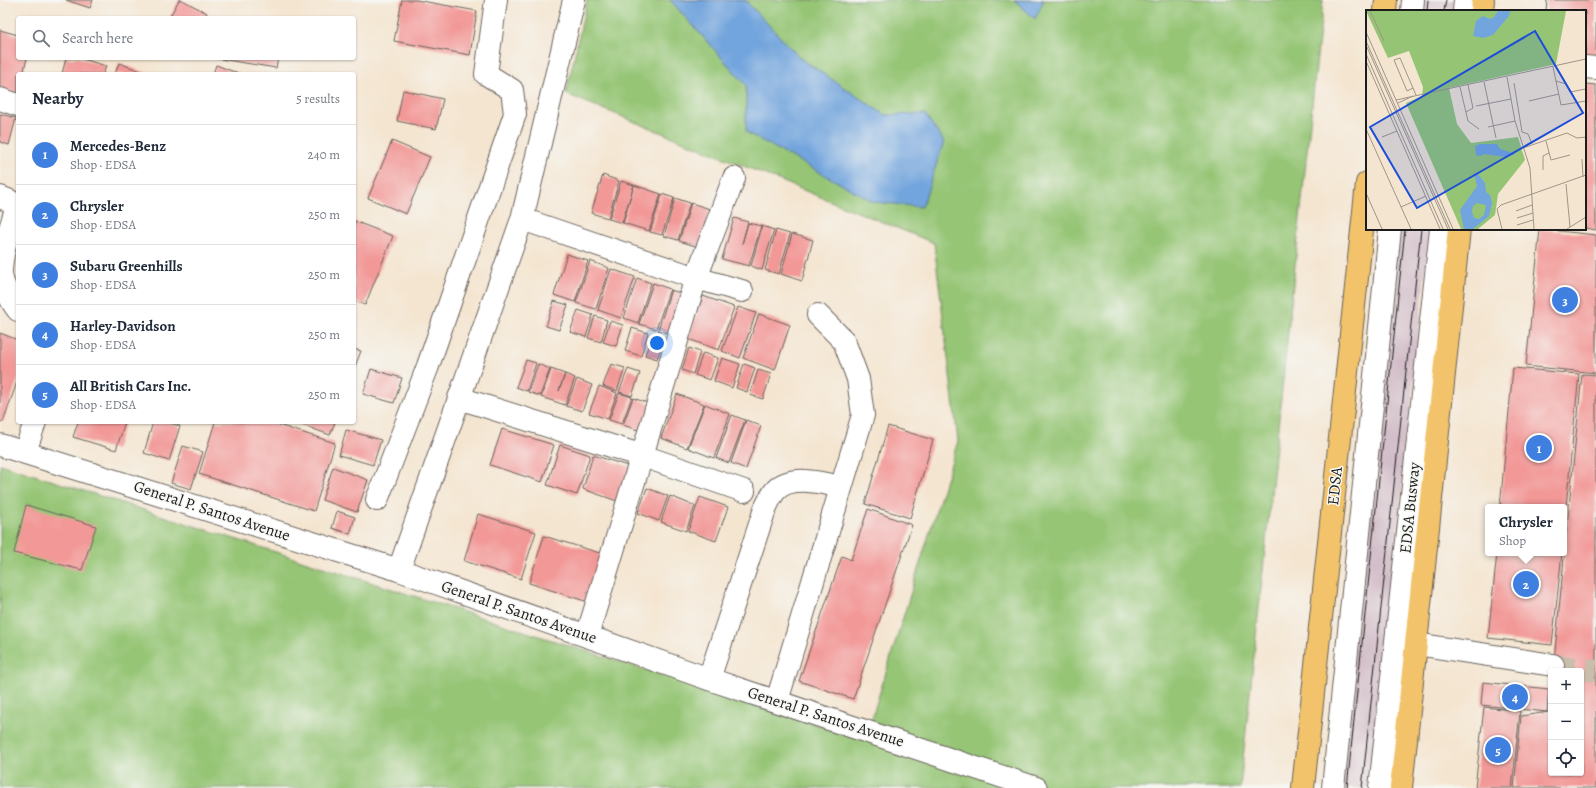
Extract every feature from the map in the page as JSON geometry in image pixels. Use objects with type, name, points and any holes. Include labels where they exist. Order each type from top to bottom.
[{"type":"highway","points":[[1385,10],[1386,0]]},
{"type":"highway","points":[[1482,10],[1484,0]]},
{"type":"highway","name":"EDSA","points":[[1303,788],[1366,193]]},
{"type":"highway","points":[[1401,788],[1459,230]]},
{"type":"street","points":[[377,500],[428,366],[515,114],[512,90],[486,74],[496,0]]},
{"type":"street","points":[[399,570],[522,219],[574,0]]},
{"type":"street","points":[[1412,10],[1414,0]]},
{"type":"street","points":[[1464,10],[1465,0]]},
{"type":"street","points":[[1586,67],[1596,68]]},
{"type":"street","points":[[0,99],[16,104]]},
{"type":"street","points":[[587,636],[696,278],[734,178]]},
{"type":"street","points":[[0,197],[10,201],[16,209],[6,245],[1,275],[12,303],[16,308]]},
{"type":"street","points":[[522,219],[696,278],[742,291]]},
{"type":"street","points":[[1333,788],[1390,230]]},
{"type":"street","name":"EDSA Busway","points":[[1380,788],[1441,230]]},
{"type":"street","points":[[777,701],[863,415],[858,379],[844,341],[818,315]]},
{"type":"street","points":[[459,398],[643,456],[744,491]]},
{"type":"street","points":[[25,452],[34,424]]},
{"type":"street","name":"General P. Santos Avenue","points":[[0,445],[399,570],[708,678],[1036,788]]},
{"type":"street","points":[[708,678],[765,509],[776,490],[793,481],[814,481],[841,487]]},
{"type":"street","points":[[1416,644],[1553,665]]},
{"type":"shaded area","points":[[1420,0],[1454,0],[1453,10],[1419,10]]},
{"type":"shaded area","points":[[1396,230],[1430,230],[1370,788],[1339,788]]},
{"type":"green space","points":[[587,0],[1323,0],[1240,788],[0,788],[0,464],[865,740],[958,441],[934,243],[566,94]]},
{"type":"water","points":[[670,0],[745,0],[800,58],[885,115],[925,114],[944,142],[922,207],[874,202],[746,132],[746,85]]},
{"type":"water","points":[[1014,0],[1044,0],[1035,19]]},
{"type":"building","points":[[66,0],[93,0],[90,8]]},
{"type":"building","points":[[179,0],[182,0],[207,13],[206,16],[170,16]]},
{"type":"building","points":[[402,0],[416,0],[477,11],[470,55],[394,41]]},
{"type":"building","points":[[1547,0],[1596,0],[1596,59],[1586,57],[1586,10],[1546,10]]},
{"type":"building","points":[[0,30],[16,34],[16,60],[26,60],[24,72],[16,72],[16,92],[0,88]]},
{"type":"building","points":[[66,60],[86,60],[106,66],[104,72],[62,72]]},
{"type":"building","points":[[226,60],[278,60],[276,68]]},
{"type":"building","points":[[119,63],[144,72],[116,72]]},
{"type":"building","points":[[216,65],[235,72],[214,72]]},
{"type":"building","points":[[1586,84],[1596,85],[1596,230],[1586,228]]},
{"type":"building","points":[[403,90],[443,99],[436,129],[397,121]]},
{"type":"building","points":[[0,114],[16,118],[9,145],[0,142]]},
{"type":"building","points":[[392,141],[430,157],[406,214],[368,198]]},
{"type":"building","points":[[603,175],[619,181],[608,218],[591,213]]},
{"type":"building","points":[[621,181],[634,185],[622,223],[609,219]]},
{"type":"building","points":[[634,185],[661,194],[649,231],[623,223]]},
{"type":"building","points":[[662,194],[674,198],[662,235],[650,232]]},
{"type":"building","points":[[675,198],[690,203],[678,240],[664,236]]},
{"type":"building","points":[[691,203],[710,209],[699,247],[679,241]]},
{"type":"building","points":[[734,218],[748,222],[742,244],[748,223],[761,226],[749,266],[722,259]]},
{"type":"building","points":[[356,222],[393,236],[365,305],[356,302]]},
{"type":"building","points":[[762,226],[774,230],[762,270],[751,266]]},
{"type":"building","points":[[776,230],[790,234],[779,274],[765,270]]},
{"type":"building","points":[[1540,230],[1596,235],[1596,373],[1526,366]]},
{"type":"building","points":[[792,234],[813,240],[802,281],[781,274]]},
{"type":"building","points":[[567,254],[588,261],[575,302],[554,295]]},
{"type":"building","points":[[590,261],[609,268],[596,309],[576,303]]},
{"type":"building","points":[[611,269],[635,277],[621,318],[598,310]]},
{"type":"building","points":[[637,278],[651,283],[638,323],[624,318]]},
{"type":"building","points":[[653,283],[670,289],[656,329],[639,324]]},
{"type":"building","points":[[671,290],[689,296],[675,336],[658,330]]},
{"type":"building","points":[[703,296],[734,307],[719,350],[688,339]]},
{"type":"building","points":[[554,301],[568,305],[559,330],[546,326]]},
{"type":"building","points":[[738,307],[756,313],[740,358],[722,351]]},
{"type":"building","points":[[578,310],[593,315],[586,337],[570,332]]},
{"type":"building","points":[[759,314],[790,325],[775,370],[743,358]]},
{"type":"building","points":[[595,316],[607,320],[601,342],[588,338]]},
{"type":"building","points":[[610,321],[623,325],[616,346],[603,342]]},
{"type":"building","points":[[632,328],[648,333],[641,356],[625,351]]},
{"type":"building","points":[[0,333],[16,339],[16,385],[3,422],[0,421]]},
{"type":"building","points":[[652,335],[664,339],[657,359],[645,355]]},
{"type":"building","points":[[689,348],[700,352],[693,374],[682,370]]},
{"type":"building","points":[[356,350],[361,351],[356,364]]},
{"type":"building","points":[[703,353],[718,358],[710,380],[695,375]]},
{"type":"building","points":[[722,358],[740,364],[732,388],[714,381]]},
{"type":"building","points":[[526,360],[536,363],[527,391],[516,387]]},
{"type":"building","points":[[538,364],[550,369],[540,396],[528,392]]},
{"type":"building","points":[[611,364],[625,368],[617,391],[603,386]]},
{"type":"building","points":[[744,364],[755,368],[747,392],[736,388]]},
{"type":"building","points":[[1513,368],[1579,374],[1566,504],[1500,504]]},
{"type":"building","points":[[371,369],[402,378],[394,403],[363,394]]},
{"type":"building","points":[[551,369],[575,378],[565,405],[541,397]]},
{"type":"building","points":[[628,369],[640,373],[632,396],[619,392]]},
{"type":"building","points":[[758,370],[771,374],[763,399],[750,395]]},
{"type":"building","points":[[1582,374],[1596,375],[1596,788],[1514,788],[1521,716],[1548,712],[1548,776],[1584,776],[1584,668],[1553,668],[1564,556],[1567,556],[1567,528]]},
{"type":"building","points":[[577,379],[592,385],[582,411],[566,406]]},
{"type":"building","points":[[599,386],[617,393],[608,419],[589,413]]},
{"type":"building","points":[[619,393],[632,397],[622,424],[609,420]]},
{"type":"building","points":[[677,394],[704,404],[687,448],[661,438]]},
{"type":"building","points":[[633,398],[651,404],[641,431],[623,425]]},
{"type":"building","points":[[705,404],[730,414],[714,458],[688,448]]},
{"type":"building","points":[[732,415],[745,420],[729,463],[716,458]]},
{"type":"building","points":[[746,420],[761,426],[746,469],[731,463]]},
{"type":"building","points":[[77,424],[124,424],[116,450],[73,437]]},
{"type":"building","points":[[152,424],[173,424],[180,426],[169,461],[144,453]]},
{"type":"building","points":[[214,424],[275,424],[335,443],[314,511],[199,474]]},
{"type":"building","points":[[300,424],[334,424],[330,435]]},
{"type":"building","points":[[888,426],[933,440],[910,518],[865,504]]},
{"type":"building","points":[[502,429],[554,445],[542,482],[490,465]]},
{"type":"building","points":[[346,430],[381,440],[373,465],[339,455]]},
{"type":"building","points":[[560,445],[590,455],[577,495],[547,485]]},
{"type":"building","points":[[183,446],[203,452],[191,489],[171,483]]},
{"type":"building","points":[[593,455],[634,468],[617,501],[583,489]]},
{"type":"building","points":[[333,467],[368,480],[357,512],[322,500]]},
{"type":"building","points":[[647,488],[668,496],[659,521],[638,513]]},
{"type":"building","points":[[670,496],[695,506],[686,531],[661,522]]},
{"type":"building","points":[[700,497],[728,507],[716,541],[688,531]]},
{"type":"building","points":[[26,505],[96,526],[82,570],[14,553]]},
{"type":"building","points":[[868,509],[912,525],[853,699],[799,681],[842,556],[851,560]]},
{"type":"building","points":[[337,511],[355,517],[350,534],[332,528]]},
{"type":"building","points":[[478,514],[536,532],[521,579],[464,561]]},
{"type":"building","points":[[544,536],[603,554],[588,602],[529,583]]},
{"type":"building","points":[[1497,556],[1562,556],[1552,645],[1488,638]]},
{"type":"building","points":[[1483,682],[1548,689],[1547,712],[1481,705]]},
{"type":"building","points":[[1484,707],[1520,711],[1512,788],[1475,788]]},
{"type":"tunnel","points":[[1553,665],[1596,671]]},
{"type":"tram line","points":[[1427,10],[1428,0]]},
{"type":"tram line","points":[[1444,10],[1446,0]]},
{"type":"tram line","points":[[1347,788],[1405,230]]},
{"type":"tram line","points":[[1362,788],[1421,230]]},
{"type":"place","name":"Subaru Greenhills","points":[[1565,300]]},
{"type":"place","name":"Mercedes-Benz","points":[[1539,448]]},
{"type":"place","name":"Chrysler","points":[[1526,584]]},
{"type":"place","name":"Harley-Davidson","points":[[1515,697]]},
{"type":"place","name":"All British Cars Inc.","points":[[1498,750]]}]
